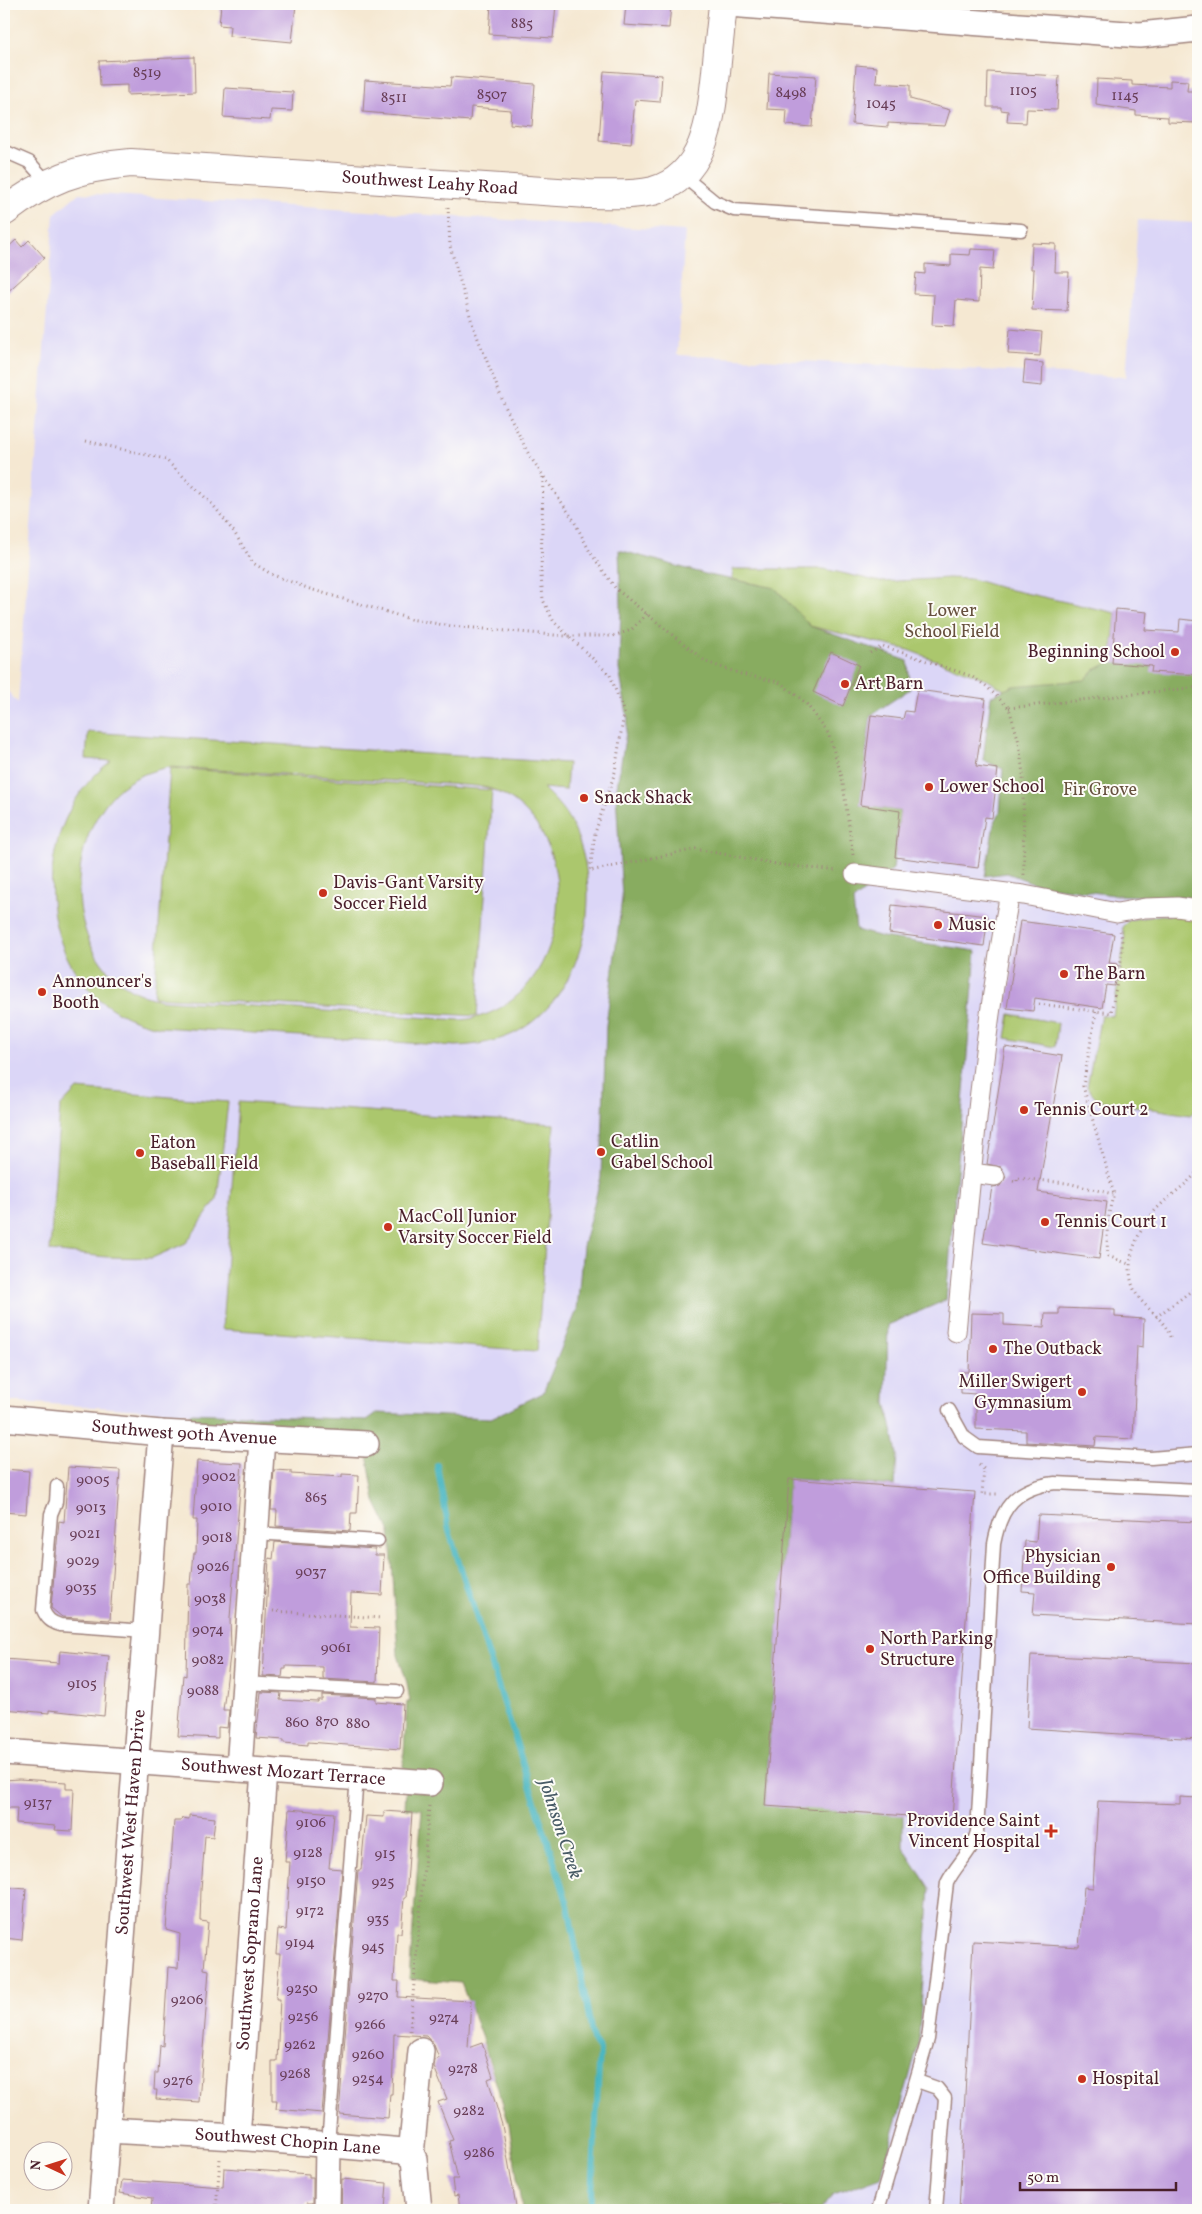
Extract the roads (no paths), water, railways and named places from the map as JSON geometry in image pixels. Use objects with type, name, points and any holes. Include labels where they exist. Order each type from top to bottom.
[{"type":"street","name":"Southwest Leahy Road","points":[[4,212],[48,183],[84,169],[131,163],[625,194],[652,191],[666,186],[682,175],[696,159],[706,139],[713,104],[723,4]]},
{"type":"street","points":[[729,4],[1140,35],[1198,29]]},
{"type":"street","points":[[855,874],[1017,894],[1117,913],[1145,908],[1177,907],[1198,910]]},
{"type":"street","points":[[956,1332],[971,1173],[1002,938],[1017,894]]},
{"type":"street","points":[[971,1173],[1004,1179]]},
{"type":"street","name":"Southwest 90th Avenue","points":[[4,1418],[161,1433],[366,1444]]},
{"type":"street","name":"Southwest West Haven Drive","points":[[101,2210],[161,1433]]},
{"type":"street","points":[[239,1769],[262,1439]]},
{"type":"street","name":"Southwest Mozart Terrace","points":[[4,1752],[430,1783]]},
{"type":"street","name":"Southwest Soprano Lane","points":[[229,2137],[264,1771]]},
{"type":"street","points":[[420,2210],[417,2171],[411,2155],[421,2051]]},
{"type":"street","name":"Southwest Chopin Lane","points":[[107,2130],[396,2149],[411,2155]]},
{"type":"street","points":[[327,2210],[328,2144]]},
{"type":"lane","points":[[4,151],[29,162],[48,183]]},
{"type":"lane","points":[[682,175],[715,202],[734,210],[1021,230]]},
{"type":"lane","points":[[949,1410],[964,1437],[978,1447],[1151,1458],[1198,1454]]},
{"type":"lane","points":[[878,2210],[928,2039],[934,2005],[947,1883],[952,1873],[972,1848],[977,1832],[994,1544],[997,1527],[1004,1510],[1024,1492],[1037,1486],[1055,1483],[1198,1490]]},
{"type":"lane","points":[[57,1486],[49,1543],[43,1610],[45,1616],[49,1621],[60,1625],[146,1631]]},
{"type":"lane","points":[[255,1533],[378,1541]]},
{"type":"lane","points":[[245,1683],[397,1692]]},
{"type":"lane","points":[[328,2144],[357,1777]]},
{"type":"lane","points":[[917,2081],[937,2088],[945,2098],[936,2210]]},
{"type":"waterway","name":"Johnson Creek","points":[[437,1465],[449,1531],[568,1905],[593,2040],[600,2050],[591,2210]]},
{"type":"place","name":"Beginning School","points":[[1175,652]]},
{"type":"place","name":"Art Barn","points":[[845,684]]},
{"type":"place","name":"Lower School","points":[[929,787]]},
{"type":"place","name":"Snack Shack","points":[[584,798]]},
{"type":"place","name":"Davis-Gant Varsity Soccer Field","points":[[323,893]]},
{"type":"place","name":"Music","points":[[938,925]]},
{"type":"place","name":"The Barn","points":[[1064,974]]},
{"type":"place","name":"Announcer's Booth","points":[[42,992]]},
{"type":"place","name":"Tennis Court 2","points":[[1024,1110]]},
{"type":"place","name":"Catlin Gabel School","points":[[601,1152]]},
{"type":"place","name":"Eaton Baseball Field","points":[[140,1153]]},
{"type":"place","name":"Tennis Court 1","points":[[1045,1222]]},
{"type":"place","name":"MacColl Junior Varsity Soccer Field","points":[[388,1227]]},
{"type":"place","name":"The Outback","points":[[993,1349]]},
{"type":"place","name":"Miller Swigert Gymnasium","points":[[1082,1392]]},
{"type":"place","name":"Physician Office Building","points":[[1111,1567]]},
{"type":"place","name":"North Parking Structure","points":[[870,1649]]},
{"type":"place","name":"Providence Saint Vincent Hospital","points":[[1051,1831]]},
{"type":"place","name":"Hospital","points":[[1082,2079]]},
{"type":"park label","name":"Lower School Field","points":[[952,621]]},
{"type":"park label","name":"Fir Grove","points":[[1100,790]]}]
